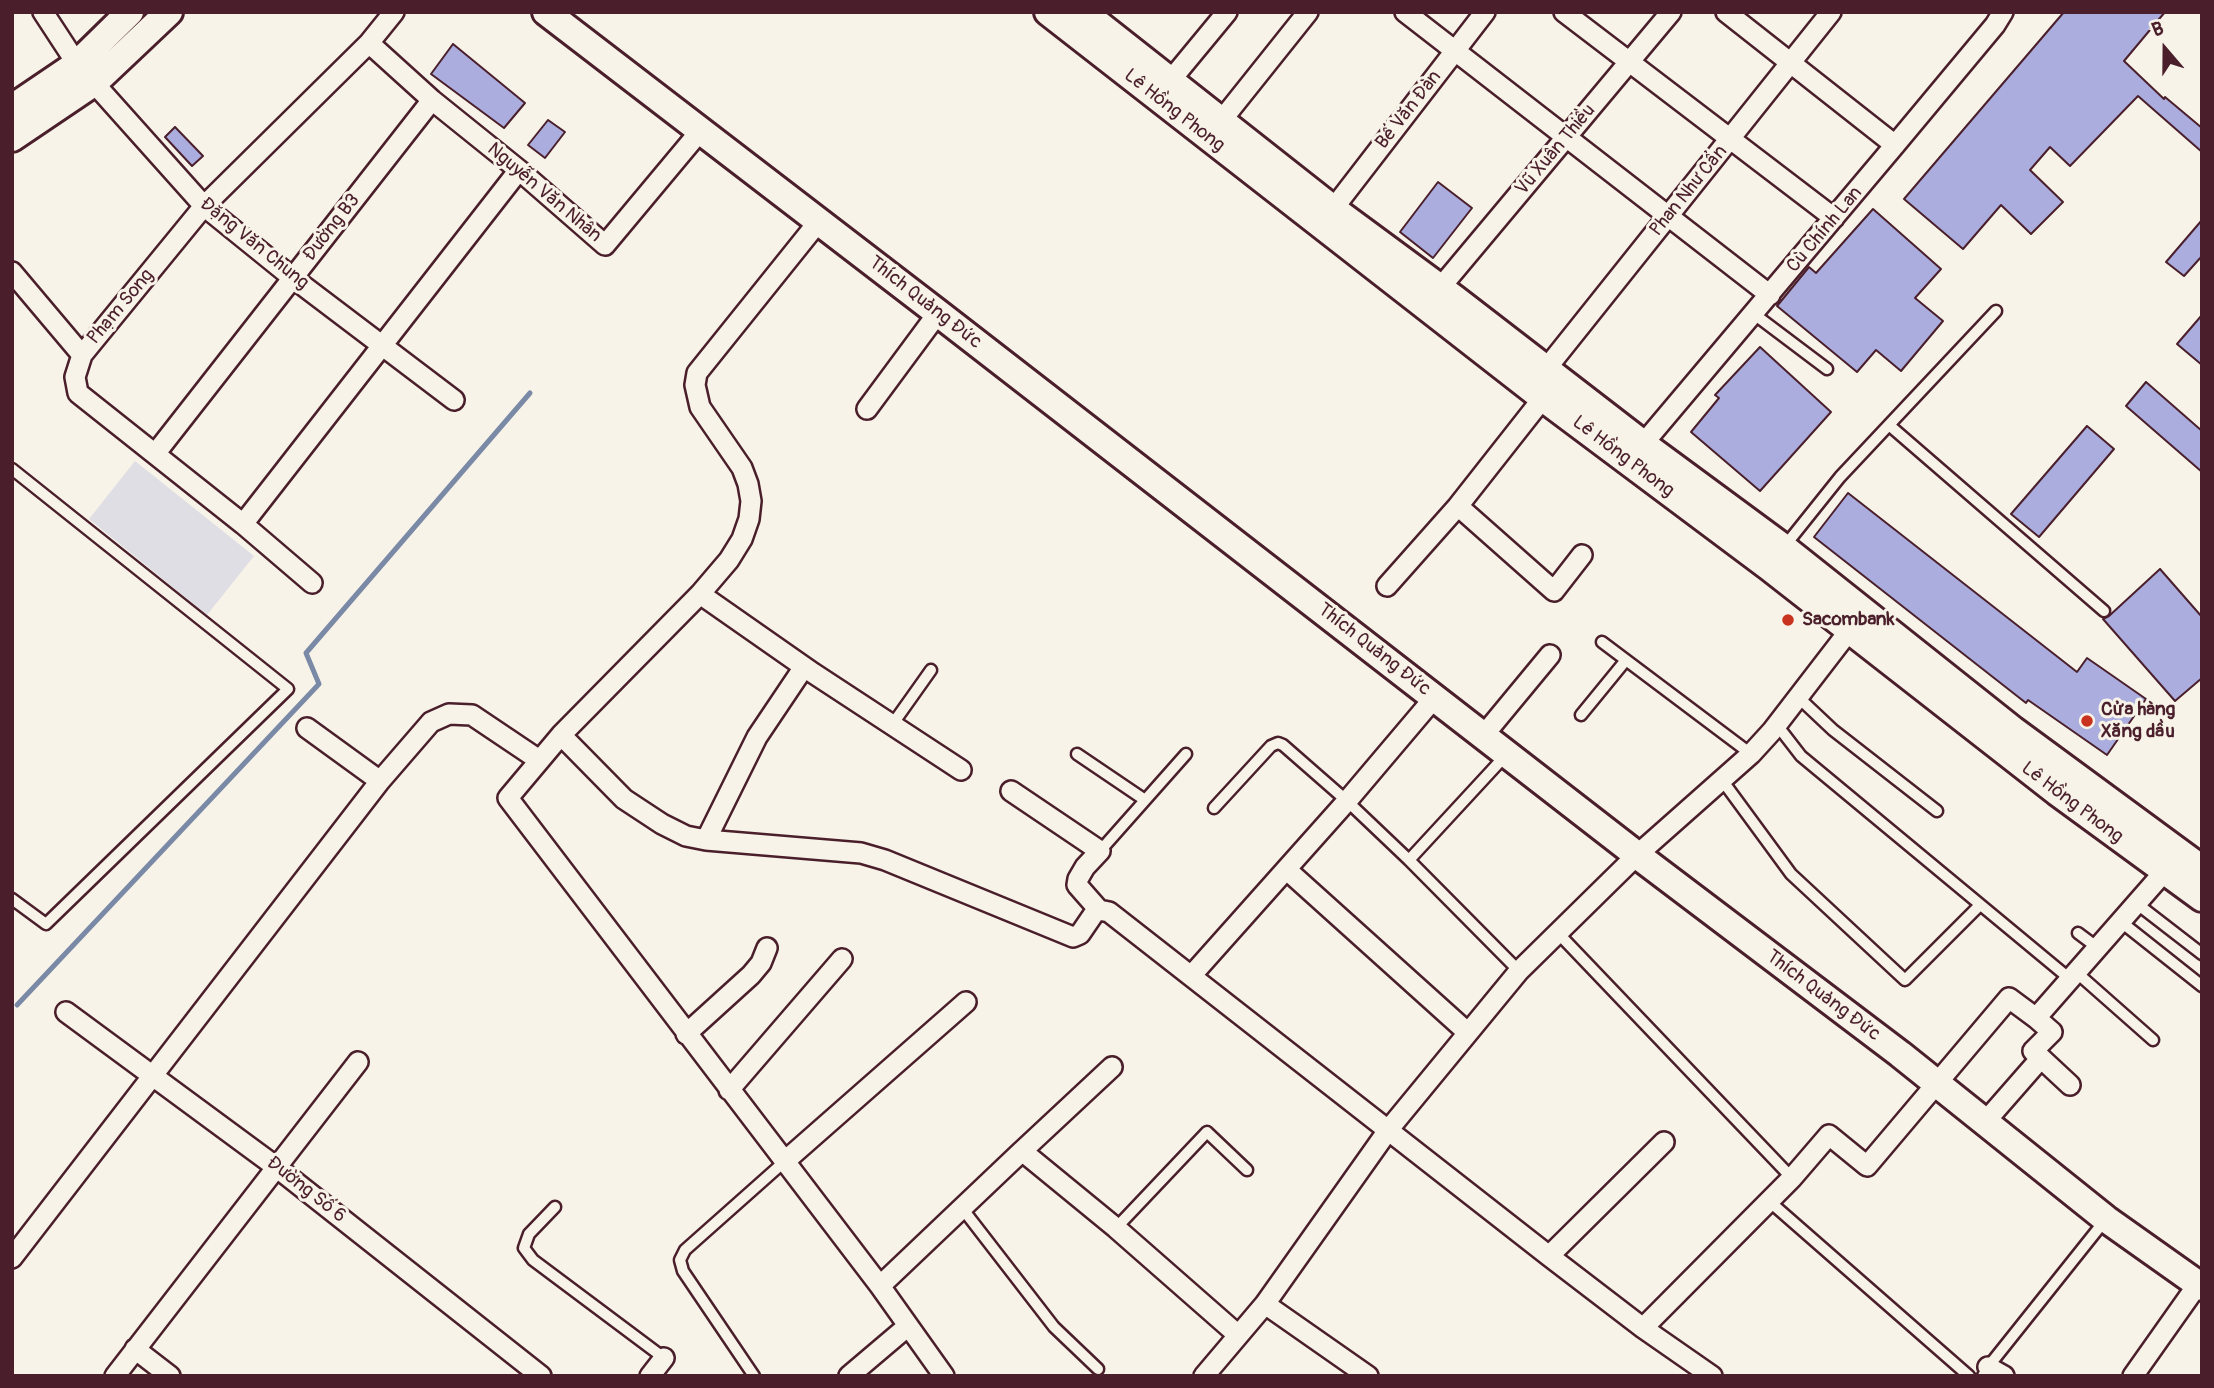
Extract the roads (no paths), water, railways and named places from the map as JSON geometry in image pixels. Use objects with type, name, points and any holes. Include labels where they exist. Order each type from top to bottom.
[{"type":"main road","points":[[12,108],[86,73],[130,12]]},
{"type":"main road","points":[[12,138],[86,73],[169,12]]},
{"type":"main road","name":"Thích Quảng Đức","points":[[545,12],[1507,755],[1938,1084],[2106,1219],[2200,1286]]},
{"type":"main road","name":"Lê Hồng Phong","points":[[1048,12],[1327,217],[1440,288],[1546,369],[1643,444],[1777,557],[1849,631],[2138,838],[2202,869]]},
{"type":"main road","name":"Lê Hồng Phong","points":[[1083,12],[1221,121],[1327,217],[1543,398],[1777,557],[2013,730],[2064,783]]},
{"type":"main road","name":"Lê Hồng Phong","points":[[2138,838],[2164,872],[2202,898]]},
{"type":"street","name":"Đặng Văn Chung","points":[[43,12],[86,73],[205,206],[293,278],[454,400]]},
{"type":"street","name":"Phạm Song","points":[[312,583],[243,524],[78,393],[75,377],[82,355],[205,206],[369,43],[394,12]]},
{"type":"street","points":[[1170,81],[1227,12]]},
{"type":"street","points":[[1221,121],[1308,12]]},
{"type":"street","points":[[1405,12],[1770,295]]},
{"type":"street","name":"Bế Văn Đàn","points":[[1327,217],[1485,12]]},
{"type":"street","points":[[1564,12],[1834,218]]},
{"type":"street","name":"Vũ Xuân Thiều","points":[[1440,288],[1671,12]]},
{"type":"street","points":[[1726,12],[1895,145]]},
{"type":"street","name":"Phan Như Cẩn","points":[[1546,369],[1831,12]]},
{"type":"street","name":"Cù Chính Lan","points":[[1643,444],[1995,25],[2003,12]]},
{"type":"street","name":"Nguyễn Văn Nhân","points":[[369,43],[432,100],[519,170],[605,245],[701,130]]},
{"type":"street","name":"Đường B3","points":[[155,454],[432,100]]},
{"type":"street","points":[[243,524],[519,170]]},
{"type":"street","points":[[819,221],[697,373],[696,396],[701,407],[742,468],[748,484],[751,501],[749,519],[741,539],[729,560],[700,594],[561,735],[508,798],[880,1286],[944,1376]]},
{"type":"street","points":[[12,272],[82,355]]},
{"type":"street","points":[[867,409],[938,313]]},
{"type":"street","points":[[1387,586],[1458,506],[1543,398]]},
{"type":"street","points":[[1458,506],[1554,591],[1582,555]]},
{"type":"street","points":[[700,594],[804,667],[961,770]]},
{"type":"street","points":[[1204,1376],[1265,1304],[1390,1129],[1519,971],[1637,855],[1751,754],[1849,631]]},
{"type":"street","points":[[1483,736],[1550,655]]},
{"type":"street","points":[[706,840],[757,737],[804,667]]},
{"type":"street","points":[[1191,976],[1348,801],[1435,697]]},
{"type":"street","points":[[12,1258],[380,781],[430,722],[449,714],[472,715],[539,760]]},
{"type":"street","points":[[307,728],[380,781]]},
{"type":"street","points":[[561,735],[624,799],[686,836],[861,853],[885,860],[1073,937],[1080,934],[1100,910]]},
{"type":"street","points":[[1011,791],[1101,851],[1085,867],[1077,886],[1100,910],[1109,912],[1390,1129],[1549,1256],[1643,1328],[1712,1376]]},
{"type":"street","points":[[1287,870],[1467,1032]]},
{"type":"street","points":[[2036,1018],[2164,872]]},
{"type":"street","points":[[686,1034],[751,975],[761,963],[767,948]]},
{"type":"street","points":[[729,1090],[842,959]]},
{"type":"street","points":[[1643,1328],[1792,1178],[1829,1135],[1867,1167],[2009,998],[2052,1032],[2033,1051],[2070,1085]]},
{"type":"street","points":[[784,1163],[966,1002]]},
{"type":"street","name":"Đường Số 6","points":[[66,1012],[275,1166],[541,1376]]},
{"type":"street","points":[[1985,1122],[2041,1058]]},
{"type":"street","points":[[115,1376],[358,1062]]},
{"type":"street","points":[[880,1286],[1112,1067]]},
{"type":"street","points":[[1549,1256],[1664,1142]]},
{"type":"street","points":[[1023,1151],[1238,1335]]},
{"type":"street","points":[[2133,1376],[2200,1286]]},
{"type":"street","points":[[1265,1304],[1368,1376]]},
{"type":"street","points":[[849,1376],[908,1326]]},
{"type":"street","points":[[135,1349],[170,1376]]},
{"type":"street","points":[[650,1376],[664,1358]]},
{"type":"lane","points":[[1777,557],[1840,477],[1996,311]]},
{"type":"lane","points":[[1754,314],[1827,369]]},
{"type":"lane","points":[[1889,425],[2104,611]]},
{"type":"lane","points":[[12,469],[288,689],[46,924],[12,898]]},
{"type":"lane","points":[[1602,642],[1751,754]]},
{"type":"lane","points":[[1581,715],[1626,660]]},
{"type":"lane","points":[[892,725],[931,670]]},
{"type":"lane","points":[[1798,696],[1833,730],[1937,811]]},
{"type":"lane","points":[[1777,724],[1801,756],[1980,905],[2153,1040]]},
{"type":"lane","points":[[1214,808],[1272,746],[1278,743],[1283,745],[1348,801],[1519,971]]},
{"type":"lane","points":[[1077,754],[1145,800]]},
{"type":"lane","points":[[1101,851],[1186,754]]},
{"type":"lane","points":[[1409,860],[1507,755]]},
{"type":"lane","points":[[1722,780],[1791,874],[1905,980],[1980,905]]},
{"type":"lane","points":[[2136,904],[2202,954]]},
{"type":"lane","points":[[2120,922],[2202,986]]},
{"type":"lane","points":[[1557,932],[1792,1178]]},
{"type":"lane","points":[[2078,933],[2098,948]]},
{"type":"lane","points":[[1116,1228],[1206,1132],[1247,1170]]},
{"type":"lane","points":[[754,1376],[683,1271],[680,1260],[685,1250],[784,1163]]},
{"type":"lane","points":[[1769,1201],[1969,1376]]},
{"type":"lane","points":[[555,1207],[529,1234],[524,1248],[533,1260],[664,1358]]},
{"type":"lane","points":[[962,1208],[1054,1327],[1098,1369]]},
{"type":"lane","points":[[1992,1373],[2106,1219]]},
{"type":"waterway","points":[[17,1005],[319,684],[306,653],[530,393]]},
{"type":"place","name":"Sacombank","points":[[1788,620]]},
{"type":"place","name":"Cửa hàng Xăng dầu","points":[[2087,721]]}]
